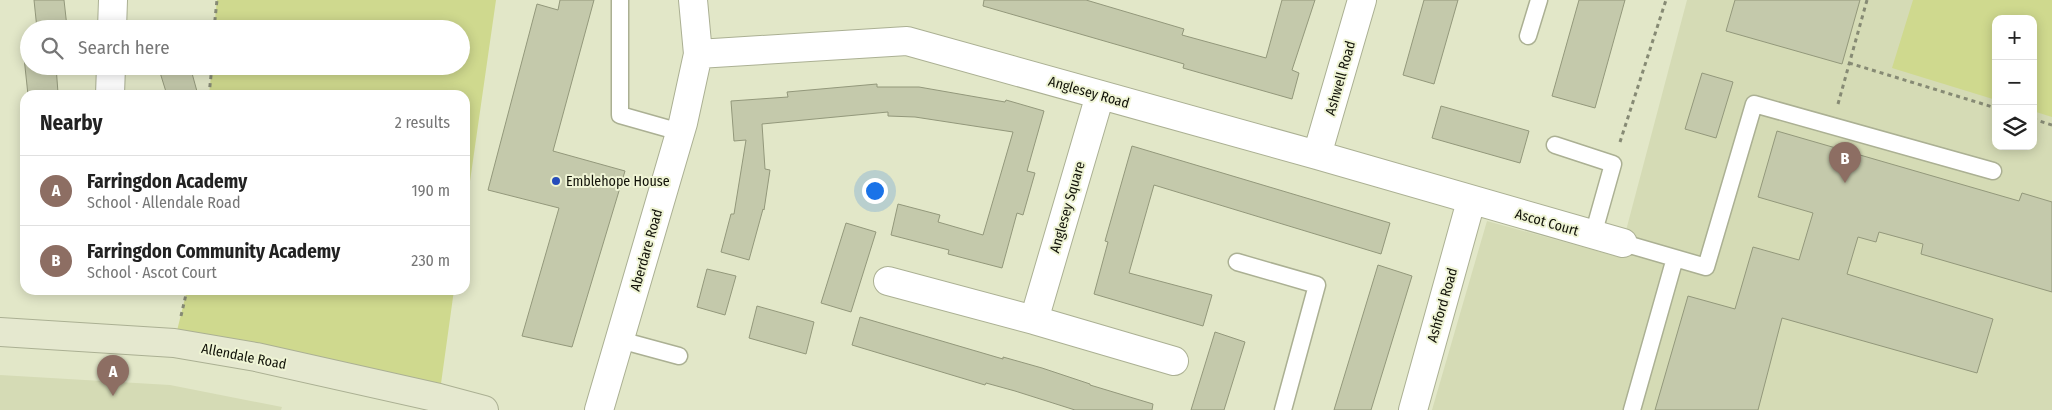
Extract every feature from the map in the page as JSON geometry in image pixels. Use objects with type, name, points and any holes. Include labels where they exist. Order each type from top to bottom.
[{"type":"street","points":[[112,20],[113,0]]},
{"type":"street","name":"Aberdare Road","points":[[599,410],[680,132],[698,54],[694,0]]},
{"type":"street","name":"Ashwell Road","points":[[1318,155],[1362,0]]},
{"type":"street","name":"Anglesey Road","points":[[698,54],[907,42],[1318,155],[1471,201]]},
{"type":"street","points":[[110,90],[111,75]]},
{"type":"street","name":"Anglesey Square","points":[[1034,320],[1100,95]]},
{"type":"street","name":"Ascot Court","points":[[1471,201],[1623,244]]},
{"type":"street","name":"Ashford Road","points":[[1412,410],[1471,201]]},
{"type":"street","points":[[888,280],[1174,361]]},
{"type":"street","name":"Allendale Road","points":[[0,332],[174,343],[256,357],[484,410]]},
{"type":"lane","points":[[620,0],[620,115],[680,132]]},
{"type":"lane","points":[[1528,36],[1539,0]]},
{"type":"lane","points":[[1623,244],[1706,268],[1754,104],[1993,171]]},
{"type":"lane","points":[[1555,145],[1613,164],[1593,235]]},
{"type":"lane","points":[[1632,410],[1675,258]]},
{"type":"lane","points":[[1237,262],[1317,285],[1283,410]]},
{"type":"lane","points":[[620,340],[679,356]]},
{"type":"path","points":[[215,20],[217,0]]},
{"type":"path","points":[[1613,164],[1666,0]]},
{"type":"path","points":[[1832,126],[1867,0]]},
{"type":"path","points":[[1849,63],[1992,107]]},
{"type":"path","points":[[210,90],[211,75]]},
{"type":"path","points":[[2037,120],[2052,125]]},
{"type":"shaded area","points":[[1687,0],[2052,0],[2052,410],[1432,410],[1487,221],[1619,257]]},
{"type":"shaded area","points":[[0,375],[170,385],[282,407],[281,410],[0,410]]},
{"type":"green space","points":[[217,0],[496,0],[470,181],[470,90],[210,90],[211,75],[470,75],[470,20],[215,20]]},
{"type":"green space","points":[[1913,0],[2052,0],[2052,117],[2037,112],[2037,15],[1992,15],[1992,99],[1892,68]]},
{"type":"green space","points":[[186,295],[453,295],[439,398],[174,343]]},
{"type":"building","points":[[34,0],[64,0],[66,20],[36,20]]},
{"type":"building","name":"Emblehope House","points":[[560,0],[594,0],[553,151],[625,171],[572,347],[522,336],[559,208],[488,190],[537,4],[558,10]]},
{"type":"building","points":[[984,0],[1086,0],[1184,29],[1182,35],[1266,58],[1282,0],[1315,0],[1292,70],[1299,73],[1292,99],[1183,68],[1184,64],[983,6]]},
{"type":"building","points":[[1424,0],[1458,0],[1434,84],[1403,75]]},
{"type":"building","points":[[1579,0],[1625,0],[1595,108],[1552,96]]},
{"type":"building","points":[[1735,0],[1860,0],[1842,64],[1726,31]]},
{"type":"building","points":[[1702,73],[1733,82],[1716,138],[1685,129]]},
{"type":"building","points":[[26,75],[57,75],[58,90],[27,90]]},
{"type":"building","points":[[161,75],[192,75],[197,90],[165,90]]},
{"type":"building","points":[[877,84],[877,87],[919,87],[1005,102],[1006,100],[1044,111],[1027,171],[1035,173],[1023,215],[1017,213],[1002,268],[948,254],[949,250],[891,235],[898,204],[940,215],[938,222],[983,235],[1013,132],[915,117],[888,116],[888,112],[762,124],[765,169],[770,170],[764,210],[749,260],[721,252],[731,214],[734,214],[746,140],[734,141],[731,101],[788,97],[787,92]]},
{"type":"building","points":[[1441,106],[1529,131],[1520,163],[1432,138]]},
{"type":"building","points":[[1777,131],[2019,201],[2022,193],[2052,202],[2052,292],[1921,254],[1923,244],[1879,232],[1876,242],[1858,237],[1847,274],[1993,319],[1977,373],[1782,318],[1758,410],[1655,410],[1688,296],[1735,309],[1753,247],[1799,260],[1813,213],[1758,197]]},
{"type":"building","points":[[1132,146],[1390,223],[1381,254],[1154,185],[1129,273],[1212,295],[1203,326],[1094,294],[1108,242],[1105,241]]},
{"type":"building","points":[[846,223],[876,232],[851,312],[821,303]]},
{"type":"building","points":[[1378,265],[1412,276],[1371,410],[1334,410]]},
{"type":"building","points":[[707,269],[736,276],[725,315],[697,307]]},
{"type":"building","points":[[757,306],[814,322],[806,354],[749,338]]},
{"type":"building","points":[[860,317],[1003,359],[1003,357],[1042,368],[1153,404],[1152,410],[1075,410],[852,345]]},
{"type":"building","points":[[1215,332],[1245,342],[1237,368],[1224,410],[1191,410]]},
{"type":"place","name":"Emblehope House","points":[[556,181]]},
{"type":"place","name":"Farringdon Community Academy","points":[[1845,183]]},
{"type":"place","name":"Farringdon Academy","points":[[113,396]]}]
